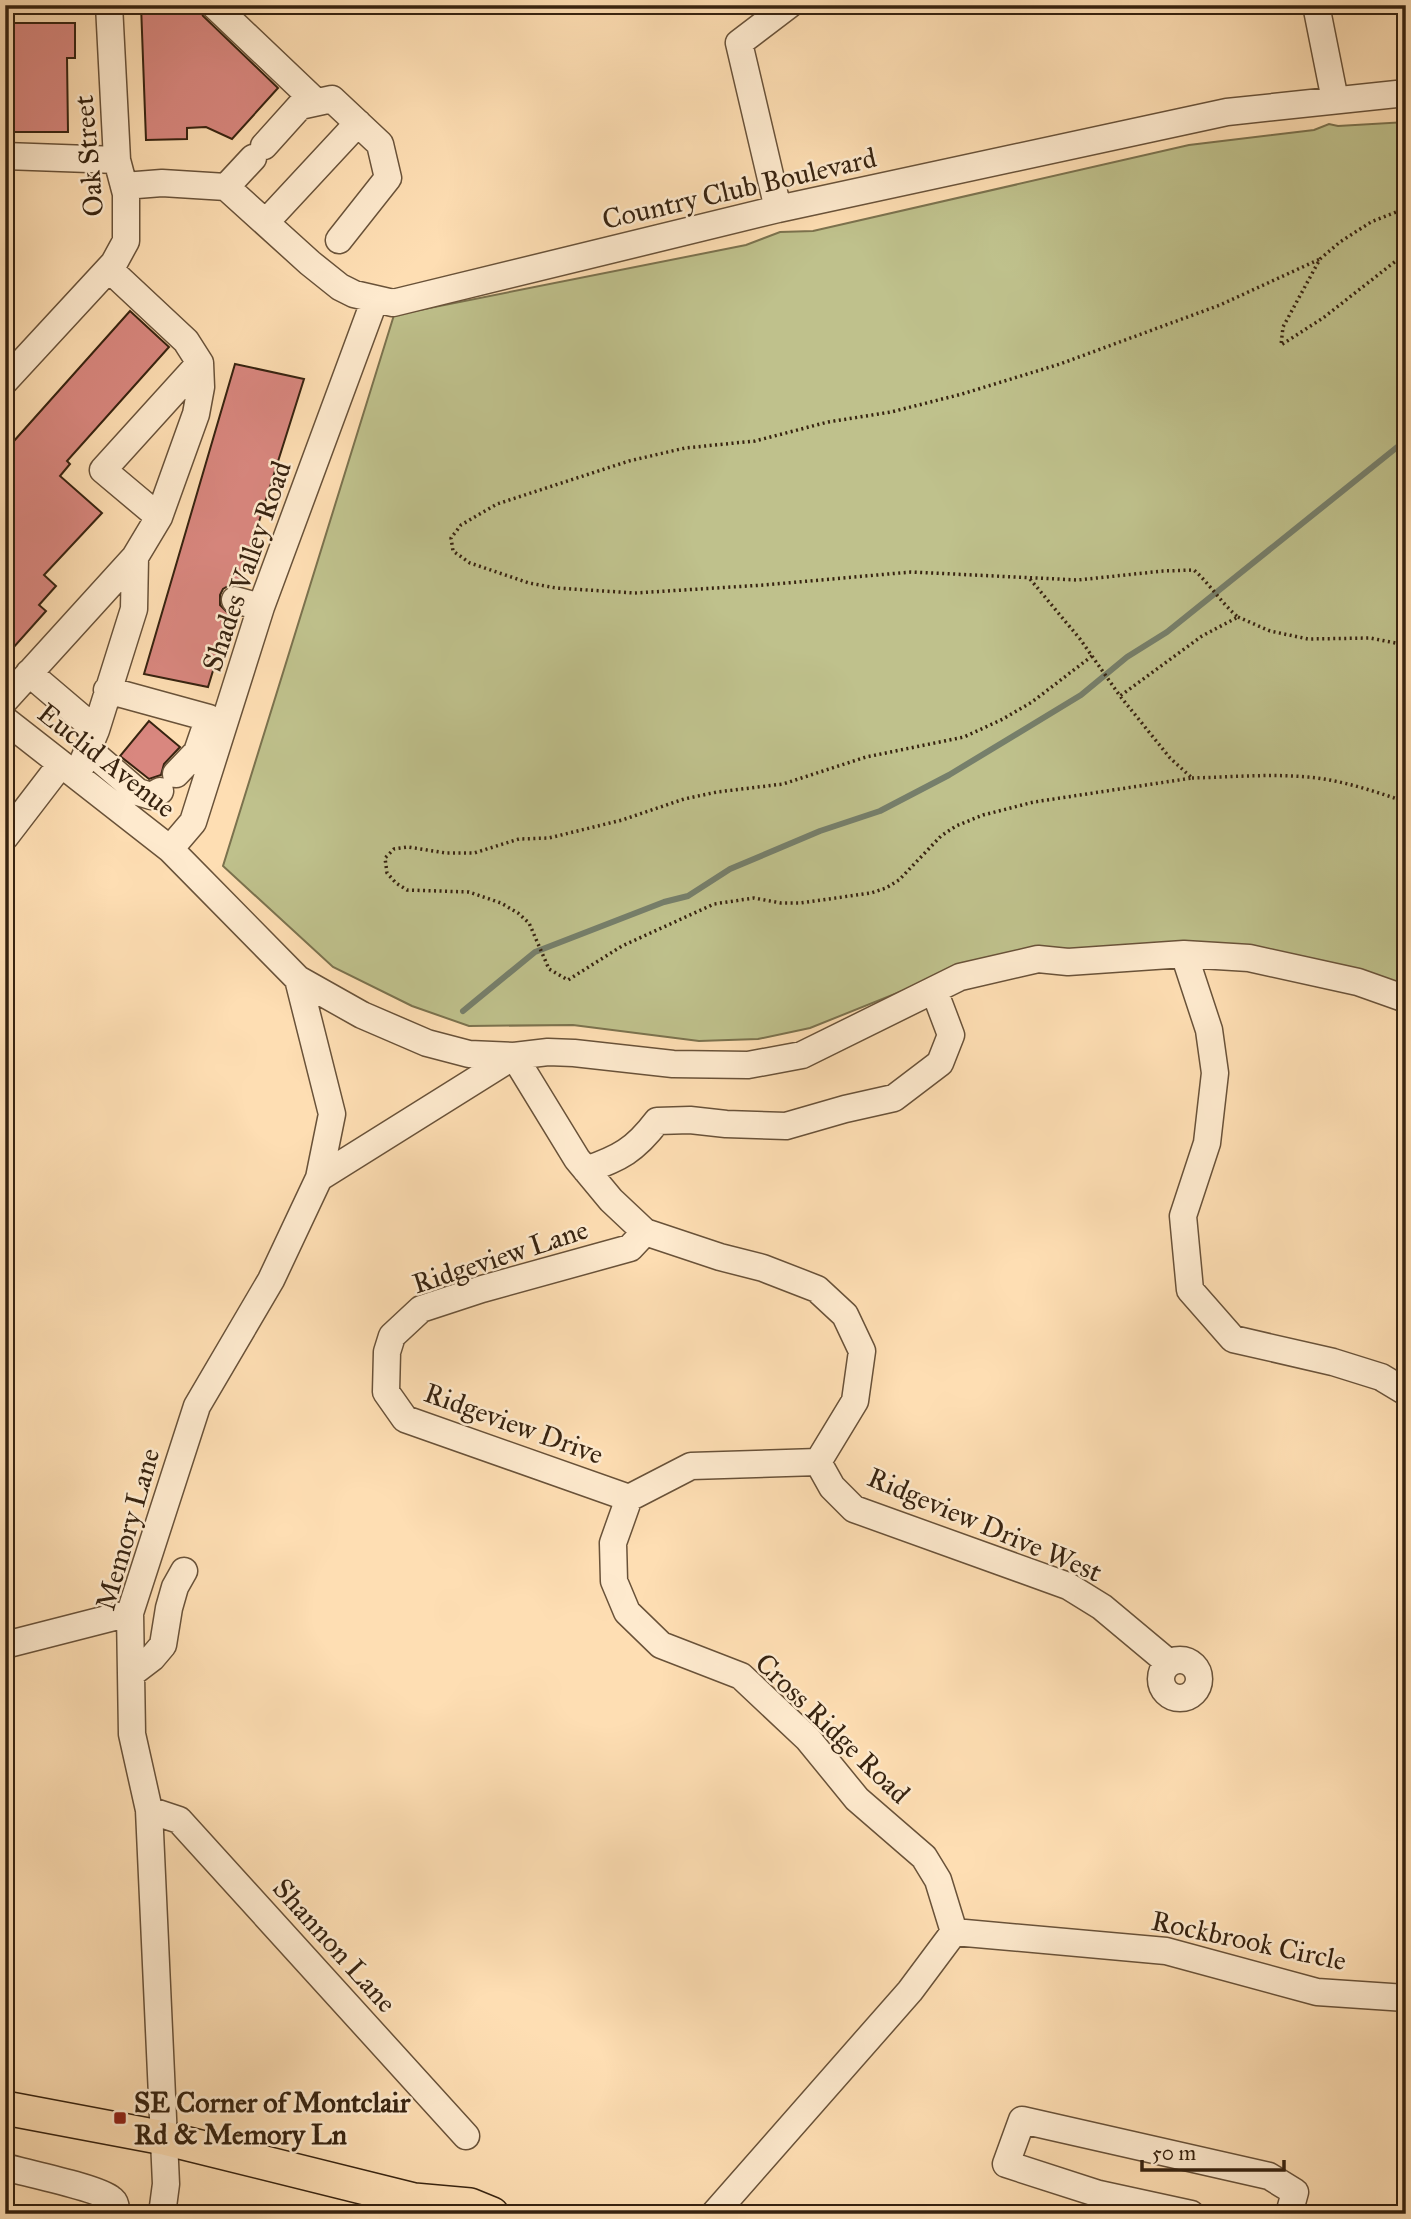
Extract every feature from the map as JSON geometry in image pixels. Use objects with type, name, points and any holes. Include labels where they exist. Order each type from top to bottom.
[{"type":"main road","points":[[5,2108],[164,2138],[414,2200],[470,2205],[492,2214]]},
{"type":"street","name":"Oak Street","points":[[5,381],[109,269],[126,241],[126,194],[117,160],[109,5]]},
{"type":"street","points":[[214,5],[316,102]]},
{"type":"street","points":[[778,209],[739,43],[789,5]]},
{"type":"street","points":[[1316,5],[1335,100]]},
{"type":"street","name":"Country Club Boulevard","points":[[226,187],[340,287],[354,294],[393,303],[778,209],[1227,112],[1406,93]]},
{"type":"street","points":[[124,186],[162,183],[226,187],[300,106],[332,99],[380,144],[388,178],[339,240]]},
{"type":"street","points":[[266,222],[358,124]]},
{"type":"street","points":[[5,156],[117,160]]},
{"type":"street","points":[[5,700],[135,558],[159,517],[196,414],[201,387],[200,363],[186,341],[109,269]]},
{"type":"street","name":"Shades Valley Road","points":[[170,849],[192,822],[247,603],[375,299]]},
{"type":"street","points":[[159,517],[103,470],[200,363]]},
{"type":"street","points":[[5,836],[69,770],[92,740],[134,609],[135,558]]},
{"type":"street","points":[[29,673],[138,792],[150,796],[168,783],[197,752],[247,603]]},
{"type":"street","points":[[107,690],[209,718]]},
{"type":"street","name":"Euclid Avenue","points":[[5,720],[170,849],[298,979]]},
{"type":"street","points":[[298,979],[362,1015],[428,1043],[469,1054],[514,1056],[548,1052],[575,1053],[673,1064],[748,1065],[802,1055],[960,977],[1038,959],[1068,962],[1184,954],[1249,958],[1358,982],[1406,999]]},
{"type":"street","points":[[1184,954],[1209,1030],[1215,1073],[1207,1143],[1183,1216],[1190,1290],[1233,1339],[1333,1362],[1381,1377],[1406,1392]]},
{"type":"street","name":"Memory Lane","points":[[162,2214],[166,2184],[149,1810],[132,1734],[130,1613],[197,1406],[271,1280],[319,1178],[332,1114],[298,979]]},
{"type":"street","points":[[586,1170],[619,1158],[644,1138],[657,1121],[690,1120],[786,1126],[894,1097],[940,1063],[951,1035],[934,990]]},
{"type":"street","points":[[514,1056],[577,1159],[611,1200],[645,1232],[763,1268],[817,1289],[845,1315],[862,1351],[855,1402],[818,1462],[691,1465],[629,1498]]},
{"type":"street","points":[[319,1178],[514,1056]]},
{"type":"street","name":"Ridgeview Lane","points":[[387,1352],[392,1336],[421,1309],[482,1289],[630,1248],[645,1232]]},
{"type":"street","name":"Ridgeview Drive","points":[[387,1352],[386,1392],[405,1419],[629,1498]]},
{"type":"street","name":"Ridgeview Drive West","points":[[818,1462],[832,1487],[854,1509],[1068,1586],[1102,1607],[1169,1663]]},
{"type":"street","name":"Cross Ridge Road","points":[[629,1498],[613,1543],[614,1581],[628,1612],[661,1645],[741,1676],[808,1740],[857,1799],[924,1857],[939,1880],[954,1932]]},
{"type":"street","points":[[131,1674],[152,1658],[163,1645],[169,1608],[175,1587],[184,1571]]},
{"type":"street","points":[[5,1645],[130,1613]]},
{"type":"street","name":"Shannon Lane","points":[[149,1810],[179,1820],[466,2136]]},
{"type":"street","points":[[714,2214],[910,1991],[954,1932]]},
{"type":"street","name":"Rockbrook Circle","points":[[954,1932],[1166,1951],[1317,1992],[1406,1998]]},
{"type":"street","points":[[1191,2214],[1096,2204],[1006,2164],[1021,2120],[1269,2176],[1295,2192],[1289,2214]]},
{"type":"street","points":[[5,2167],[95,2191],[112,2199],[116,2214]]},
{"type":"path","points":[[1401,210],[1371,222],[1320,259],[1220,305],[1060,364],[891,412],[828,422],[755,441],[685,448],[629,461],[497,504],[461,525],[452,538],[453,551],[470,563],[529,583],[556,588],[635,593],[911,572],[1078,580],[1194,570],[1206,580],[1224,606],[1238,617],[1270,631],[1308,639],[1370,638],[1406,645]]},
{"type":"path","points":[[1320,259],[1283,327],[1281,345],[1324,318],[1406,253]]},
{"type":"path","points":[[1030,579],[1170,758],[1192,778]]},
{"type":"path","points":[[1120,696],[1202,636],[1238,617]]},
{"type":"path","points":[[1092,656],[1032,702],[964,737],[866,757],[783,784],[684,799],[622,820],[549,838],[519,839],[474,853],[446,853],[408,847],[394,849],[384,858],[387,873],[407,890],[470,892],[518,913],[529,923],[549,968],[568,980],[622,946],[714,904],[754,898],[781,904],[800,903],[872,893],[886,888],[899,880],[941,836],[956,826],[983,815],[1034,802],[1192,778],[1286,776],[1318,778],[1356,786],[1406,802]]},
{"type":"green space","points":[[1406,122],[1406,991],[1250,950],[957,969],[810,1028],[758,1039],[699,1041],[573,1025],[469,1026],[412,1006],[333,967],[223,866],[394,315],[746,245],[780,232],[813,231],[1189,145],[1314,130],[1329,124],[1338,126]]},
{"type":"building","points":[[141,5],[198,5],[203,16],[278,88],[232,139],[206,127],[187,128],[187,139],[146,140]]},
{"type":"building","points":[[5,23],[75,23],[75,58],[67,58],[68,132],[5,132]]},
{"type":"building","points":[[130,311],[169,347],[67,461],[70,464],[60,476],[102,513],[44,575],[56,586],[39,605],[46,611],[5,657],[5,451]]},
{"type":"building","points":[[235,364],[304,379],[239,585],[230,585],[223,589],[220,595],[220,605],[230,615],[208,687],[144,674]]},
{"type":"building","points":[[149,721],[180,747],[164,764],[161,775],[149,779],[120,756]]},
{"type":"waterway","points":[[463,1011],[535,952],[664,902],[688,896],[730,869],[820,831],[880,811],[949,775],[1081,695],[1127,657],[1167,632],[1406,440]]},
{"type":"place","name":"SE Corner of Montclair Rd & Memory Ln","points":[[120,2118]]}]
